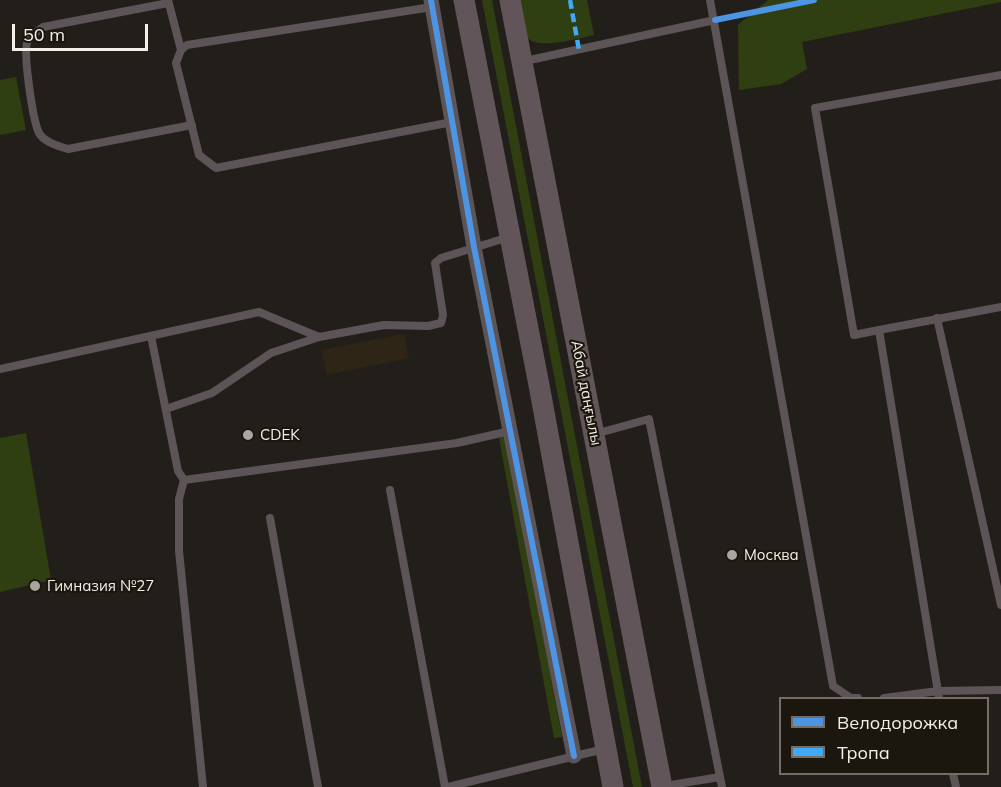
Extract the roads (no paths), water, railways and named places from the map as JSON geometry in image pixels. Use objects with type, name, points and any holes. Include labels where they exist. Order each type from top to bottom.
[{"type":"main road","points":[[464,0],[511,236],[613,787]]},
{"type":"main road","name":"Абай даңғылы","points":[[510,0],[662,787]]},
{"type":"street","points":[[432,3],[474,247],[512,430],[574,756]]},
{"type":"lane","points":[[710,0],[833,686],[850,697]]},
{"type":"lane","points":[[182,50],[168,1],[43,27],[28,40],[25,50],[28,81],[39,134],[61,147],[68,149],[192,125]]},
{"type":"lane","points":[[432,3],[187,45],[176,63],[199,155],[216,168],[452,122]]},
{"type":"lane","points":[[523,61],[715,20]]},
{"type":"lane","points":[[1001,75],[815,108],[854,335],[1001,307]]},
{"type":"lane","points":[[166,409],[212,393],[271,353],[319,338],[384,325],[428,326],[441,323],[443,315],[434,270],[435,263],[441,258],[511,236]]},
{"type":"lane","points":[[0,369],[259,312],[319,338]]},
{"type":"lane","points":[[937,318],[1001,604]]},
{"type":"lane","points":[[879,330],[938,694]]},
{"type":"lane","points":[[151,336],[178,471],[184,480],[179,499],[179,551],[203,787]]},
{"type":"lane","points":[[594,434],[649,419],[722,787]]},
{"type":"lane","points":[[184,480],[458,443],[512,430]]},
{"type":"lane","points":[[390,490],[447,787],[470,785],[606,748]]},
{"type":"lane","points":[[270,518],[318,787]]},
{"type":"lane","points":[[906,697],[1001,690]]},
{"type":"lane","points":[[662,787],[720,777]]},
{"type":"place","name":"CDEK","points":[[248,435]]},
{"type":"place","name":"Москва","points":[[732,555]]},
{"type":"place","name":"Гимназия №27","points":[[35,586]]}]
